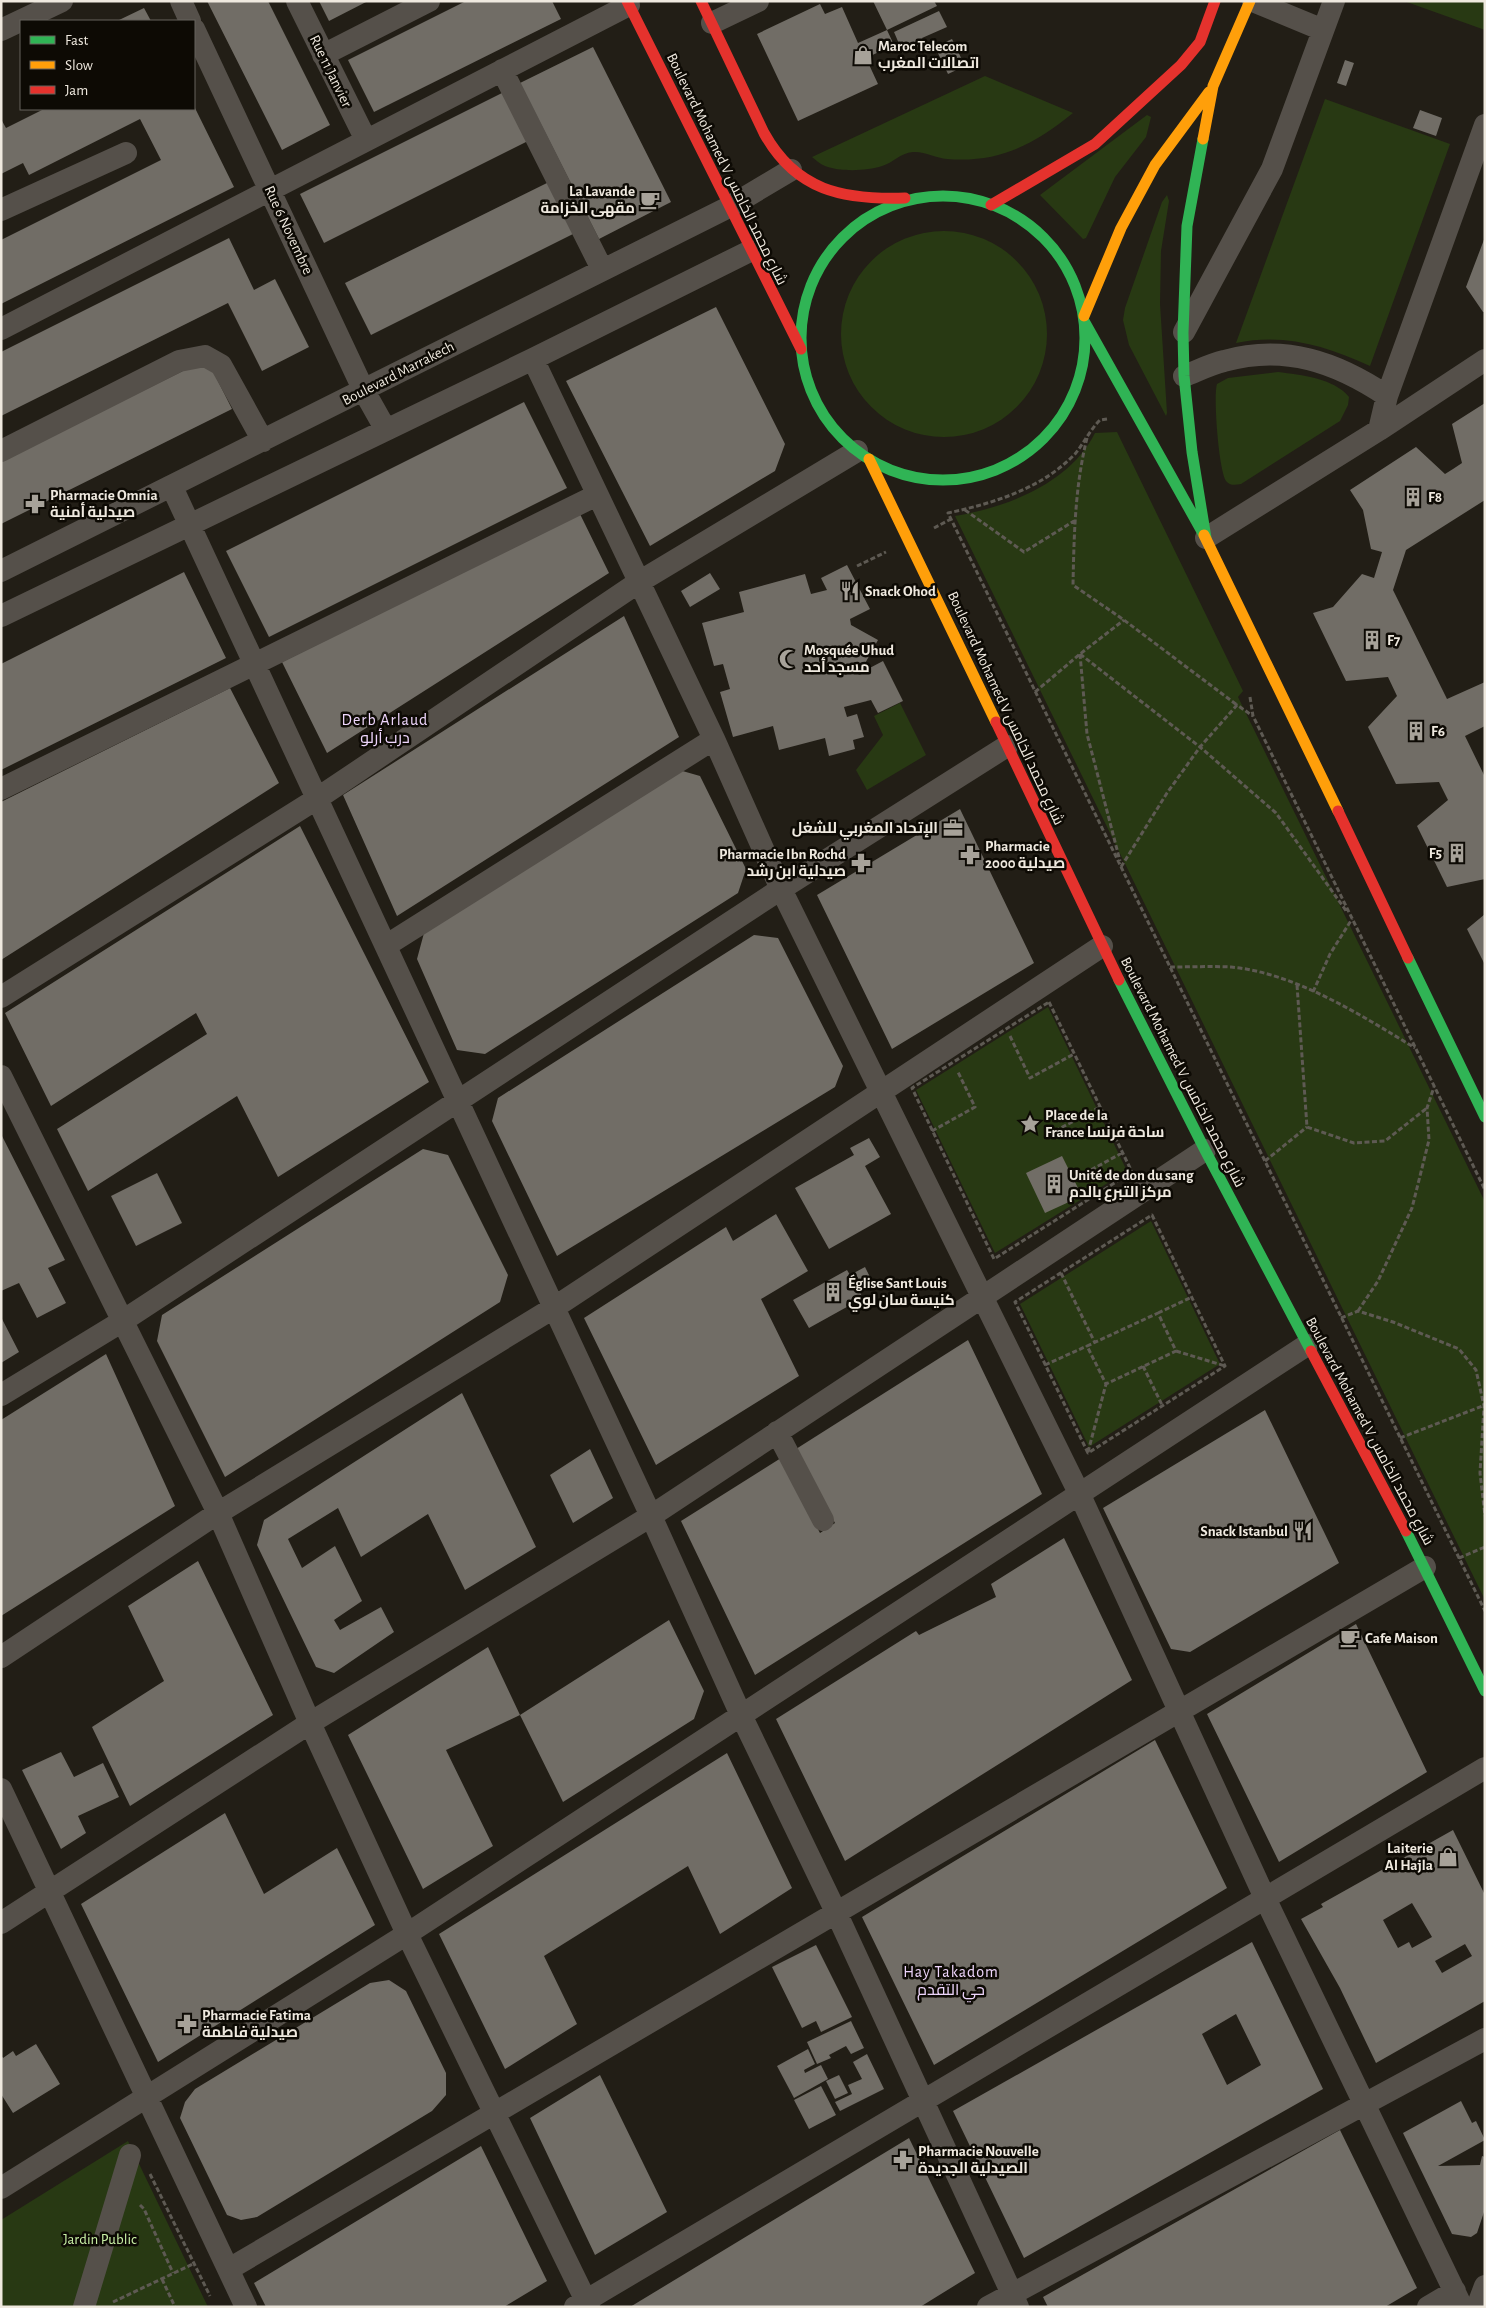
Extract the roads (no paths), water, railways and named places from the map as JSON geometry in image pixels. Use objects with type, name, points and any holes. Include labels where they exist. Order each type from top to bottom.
[{"type":"main road","points":[[701,1],[770,142],[791,170],[814,184],[866,196],[886,199],[954,197],[992,205],[1028,225],[1053,248],[1074,284],[1084,318],[1206,538],[1485,1117]]},
{"type":"main road","points":[[992,205],[1095,144],[1181,64],[1200,42],[1215,1]]},
{"type":"main road","points":[[935,197],[901,203],[880,211],[861,222],[836,245],[816,273],[808,294],[801,327],[801,350],[805,375],[818,406],[838,434],[863,455],[909,476],[942,480],[964,478],[985,473],[1020,457],[1049,432],[1073,395],[1084,353],[1084,318],[1121,228],[1155,165],[1213,86],[1252,1]]},
{"type":"main road","name":"Boulevard Mohamed V شارع محمد الخامس","points":[[628,3],[801,350]]},
{"type":"main road","points":[[1206,538],[1192,452],[1184,376],[1183,333],[1187,226],[1213,86]]},
{"type":"main road","name":"Boulevard Mohamed V شارع محمد الخامس","points":[[863,455],[910,540],[1102,946],[1205,1150],[1425,1567],[1485,1691]]},
{"type":"street","points":[[181,1],[190,20]]},
{"type":"street","name":"Rue 11 Janvier","points":[[297,1],[366,140]]},
{"type":"street","points":[[323,55],[430,1]]},
{"type":"street","points":[[1252,1],[1323,30]]},
{"type":"street","points":[[1183,333],[1272,169],[1334,1]]},
{"type":"street","points":[[20,20],[53,3]]},
{"type":"street","points":[[1,329],[628,3]]},
{"type":"street","points":[[712,23],[752,3]]},
{"type":"street","points":[[1,30],[20,20]]},
{"type":"street","name":"Rue 6 Novembre","points":[[195,31],[364,391],[386,430]]},
{"type":"street","points":[[502,70],[602,269]]},
{"type":"street","points":[[1379,430],[1387,396],[1485,125]]},
{"type":"street","points":[[1,210],[126,153]]},
{"type":"street","name":"Boulevard Marrakech","points":[[1,572],[729,207],[791,170]]},
{"type":"street","points":[[1,616],[532,359],[750,251]]},
{"type":"street","points":[[1184,376],[1223,361],[1279,354],[1307,358],[1334,366],[1362,379],[1387,396]]},
{"type":"street","points":[[1,451],[167,366],[197,356],[213,358],[221,365],[264,441]]},
{"type":"street","points":[[532,359],[714,739],[781,889],[1079,1494],[1265,1898],[1459,2299],[1428,2307]]},
{"type":"street","points":[[1206,538],[1379,430],[1485,360]]},
{"type":"street","points":[[1,997],[318,798],[639,582],[863,455]]},
{"type":"street","points":[[172,487],[256,663],[555,1307],[740,1715],[836,1912],[921,2101],[1015,2300]]},
{"type":"street","points":[[1,789],[597,494]]},
{"type":"street","points":[[387,945],[714,739]]},
{"type":"street","points":[[1,1395],[121,1322],[781,889],[1007,746]]},
{"type":"street","points":[[1,1657],[218,1513],[555,1307],[1102,946]]},
{"type":"street","points":[[1,1076],[121,1322],[218,1513],[310,1723],[583,2305],[921,2101],[1485,1768]]},
{"type":"street","points":[[1,1923],[310,1723],[651,1516],[1205,1150]]},
{"type":"street","points":[[1,2188],[408,1934],[1306,1344]]},
{"type":"street","points":[[777,1432],[822,1520]]},
{"type":"street","points":[[225,2260],[493,2114],[1425,1567]]},
{"type":"street","points":[[1,1790],[246,2307]]},
{"type":"street","points":[[988,2307],[1015,2300],[1485,2039]]},
{"type":"street","points":[[84,2307],[130,2155]]},
{"type":"street","points":[[1477,2307],[1485,2286]]},
{"type":"place","name":"Maroc Telecom اتصالات المغرب","points":[[863,55]]},
{"type":"place","name":"La Lavande مقهى الخزامة","points":[[650,200]]},
{"type":"place","name":"F8","points":[[1413,497]]},
{"type":"place","name":"Pharmacie Omnia صيدلية أمنية","points":[[35,504]]},
{"type":"place","name":"Snack Ohod","points":[[850,591]]},
{"type":"place","name":"F7","points":[[1372,640]]},
{"type":"place","name":"Mosquée Uhud مسجد أحد","points":[[789,659]]},
{"type":"place","name":"F6","points":[[1416,731]]},
{"type":"place","name":"الإتحاد المغربي للشغل","points":[[953,828]]},
{"type":"place","name":"F5","points":[[1457,853]]},
{"type":"place","name":"Pharmacie 2000 صيدلية","points":[[970,855]]},
{"type":"place","name":"Pharmacie Ibn Rochd صيدلية ابن رشد","points":[[861,863]]},
{"type":"place","name":"Place de la France ساحة فرنسا","points":[[1030,1124]]},
{"type":"place","name":"Unité de don du sang مركز التبرع بالدم","points":[[1054,1184]]},
{"type":"place","name":"Église Sant Louis كنيسة سان لوي","points":[[833,1292]]},
{"type":"place","name":"Snack Istanbul","points":[[1303,1531]]},
{"type":"place","name":"Cafe Maison","points":[[1350,1638]]},
{"type":"place","name":"Laiterie Al Hajla","points":[[1448,1857]]},
{"type":"place","name":"Pharmacie Fatima صيدلية فاطمة","points":[[187,2024]]},
{"type":"place","name":"Pharmacie Nouvelle الصيدلية الجديدة","points":[[903,2160]]},
{"type":"district","name":"Derb Arlaud درب أرلو","points":[[385,728]]},
{"type":"district","name":"Hay Takadom حي التقدم","points":[[951,1980]]},
{"type":"park label","name":"Jardin Public","points":[[100,2239]]}]
